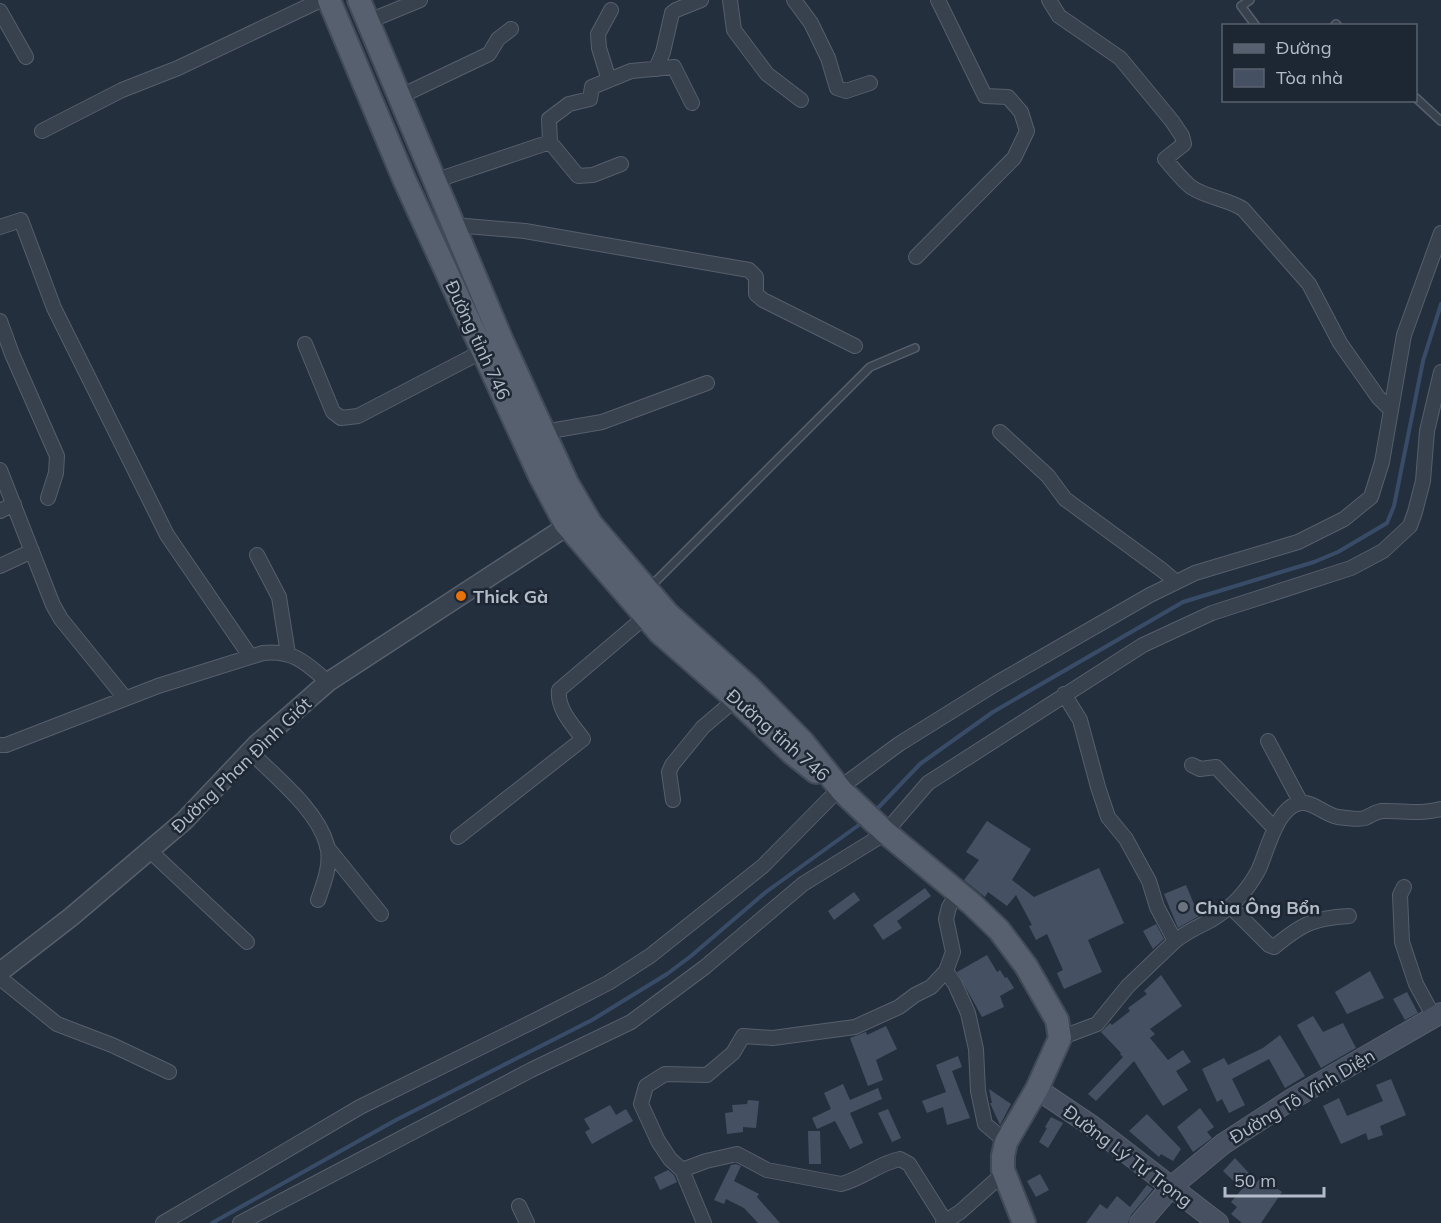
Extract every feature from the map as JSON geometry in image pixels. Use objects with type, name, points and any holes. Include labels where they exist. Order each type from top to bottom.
[{"type":"main road","name":"Đường tỉnh 746","points":[[329,0],[404,179],[555,507],[576,520],[668,614],[750,688],[803,742],[840,788]]},
{"type":"main road","name":"Đường tỉnh 746","points":[[359,0],[502,341],[567,483],[576,520],[645,617],[792,753],[840,788]]},
{"type":"main road","points":[[840,788],[885,832],[958,892],[999,930],[1026,966],[1057,1020],[1060,1038],[1037,1089],[1006,1142],[1003,1156],[1004,1173],[1024,1223]]},
{"type":"main road","name":"Đường Tô Vĩnh Diện","points":[[1170,1188],[1223,1144],[1292,1099],[1437,1015]]},
{"type":"main road","name":"Đường Lý Tự Trọng","points":[[1037,1089],[1092,1126],[1218,1223]]},
{"type":"main road","points":[[1141,1223],[1170,1188]]},
{"type":"street","points":[[42,131],[122,90],[178,68],[321,0]]},
{"type":"street","points":[[369,21],[420,0]]},
{"type":"street","points":[[656,69],[663,52],[672,13],[701,0]]},
{"type":"street","points":[[730,0],[734,30],[767,74],[801,100]]},
{"type":"street","points":[[794,0],[811,23],[828,58],[837,88],[846,91],[870,83]]},
{"type":"street","points":[[916,258],[1014,158],[1027,131],[1021,112],[1008,97],[986,96],[938,0]]},
{"type":"street","points":[[1049,0],[1059,16],[1120,58],[1154,98],[1182,136],[1184,144],[1165,159],[1192,187],[1219,200],[1234,203],[1243,209],[1309,284],[1340,343],[1378,396],[1391,410]]},
{"type":"street","points":[[609,80],[599,48],[598,34],[611,10]]},
{"type":"street","points":[[0,11],[26,57]]},
{"type":"street","points":[[400,96],[489,54],[498,39],[511,29]]},
{"type":"street","points":[[621,164],[593,175],[578,176],[550,142],[549,119],[569,104],[590,99],[592,87],[631,71],[674,67],[692,103]]},
{"type":"street","points":[[434,181],[550,142]]},
{"type":"street","points":[[0,227],[21,220],[54,308],[167,535],[250,656]]},
{"type":"street","points":[[454,225],[525,231],[749,270],[756,277],[756,294],[764,300],[855,346]]},
{"type":"street","points":[[163,1223],[360,1107],[608,983],[650,956],[763,866],[840,788],[899,744],[997,683],[1150,595],[1195,573],[1298,542],[1344,519],[1371,497],[1382,462],[1404,335],[1441,232]]},
{"type":"street","points":[[0,321],[57,456],[56,473],[48,498]]},
{"type":"street","points":[[305,344],[333,412],[341,418],[358,416],[483,351]]},
{"type":"street","points":[[240,1223],[521,1075],[631,1022],[705,967],[803,884],[865,847],[885,832],[928,783],[1143,645],[1212,613],[1351,568],[1383,551],[1410,526],[1415,512],[1423,481],[1427,431],[1441,372]]},
{"type":"street","points":[[544,432],[602,422],[707,383]]},
{"type":"street","points":[[1000,432],[1048,476],[1065,499],[1176,582]]},
{"type":"street","points":[[0,470],[53,605],[61,619],[125,698]]},
{"type":"street","points":[[0,511],[14,504]]},
{"type":"street","name":"Đường Phan Đình Giót","points":[[0,972],[184,821],[250,751],[328,682],[576,520]]},
{"type":"street","points":[[0,566],[32,551]]},
{"type":"street","points":[[257,555],[279,597],[288,654]]},
{"type":"street","points":[[458,837],[583,739],[563,711],[558,700],[559,690],[645,617]]},
{"type":"street","points":[[0,745],[6,745],[125,698],[250,656],[279,651],[288,654],[306,663],[328,682]]},
{"type":"street","points":[[1064,694],[1080,720],[1108,817],[1126,839],[1149,881],[1157,907],[1175,941]]},
{"type":"street","points":[[673,800],[669,772],[672,765],[703,727],[736,699]]},
{"type":"street","points":[[1268,741],[1301,803]]},
{"type":"street","points":[[250,751],[306,808],[320,828],[327,847],[381,914]]},
{"type":"street","points":[[1192,765],[1200,769],[1216,767],[1275,828]]},
{"type":"street","points":[[1060,1038],[1097,1024],[1128,986],[1175,941],[1238,900],[1258,871],[1277,822],[1293,806],[1301,803],[1312,805],[1329,815],[1340,818],[1364,818],[1375,812],[1386,811],[1427,813],[1441,809]]},
{"type":"street","points":[[318,900],[327,873],[327,847]]},
{"type":"street","points":[[149,850],[247,942]]},
{"type":"street","points":[[1404,887],[1400,895],[1402,942],[1416,984],[1437,1015]]},
{"type":"street","points":[[704,1223],[682,1170],[670,1159],[658,1141],[641,1104],[646,1086],[665,1074],[707,1075],[734,1053],[743,1036],[773,1038],[855,1027],[899,1007],[931,987],[946,971],[953,952],[946,919],[949,907],[958,892]]},
{"type":"street","points":[[1230,906],[1274,947],[1298,927],[1327,917],[1349,916]]},
{"type":"street","points":[[946,971],[955,984],[968,1013],[976,1048],[978,1091],[985,1124],[1006,1142]]},
{"type":"street","points":[[0,978],[57,1024],[112,1045],[169,1072]]},
{"type":"street","points":[[682,1170],[706,1161],[737,1154],[766,1170],[841,1184],[849,1183],[887,1162],[900,1158],[909,1164],[944,1222],[960,1212],[1004,1173]]},
{"type":"street","points":[[519,1206],[527,1223]]},
{"type":"lane","points":[[1250,0],[1241,6],[1254,24]]},
{"type":"lane","points":[[1417,99],[1441,122]]},
{"type":"lane","points":[[647,590],[870,367],[915,348]]},
{"type":"building","points":[[987,821],[1031,849],[1012,880],[1034,897],[1099,868],[1124,923],[1088,940],[1102,972],[1064,989],[1057,973],[1063,970],[1047,934],[1036,940],[1029,926],[1032,925],[1016,895],[1007,906],[988,892],[985,897],[964,880],[979,860],[966,852]]},
{"type":"building","name":"Chùa Ông Bổn","points":[[1186,885],[1199,916],[1178,928],[1164,894]]},
{"type":"building","points":[[925,888],[931,896],[897,921],[902,928],[883,940],[873,925]]},
{"type":"building","points":[[854,892],[860,900],[834,920],[828,911]]},
{"type":"building","points":[[1156,924],[1164,939],[1153,949],[1143,931]]},
{"type":"building","points":[[987,955],[997,972],[1000,970],[1014,988],[1000,996],[1004,1007],[982,1017],[957,972]]},
{"type":"building","points":[[1370,971],[1384,998],[1347,1014],[1335,992]]},
{"type":"building","points":[[1161,975],[1182,1006],[1150,1029],[1155,1034],[1150,1038],[1168,1060],[1183,1050],[1191,1062],[1176,1071],[1188,1090],[1163,1106],[1134,1061],[1096,1101],[1088,1094],[1123,1057],[1101,1032],[1110,1023],[1112,1025],[1130,1011],[1128,1008],[1147,994],[1144,991]]},
{"type":"building","points":[[1407,992],[1418,1013],[1405,1020],[1393,999]]},
{"type":"building","points":[[1313,1016],[1323,1032],[1343,1023],[1356,1048],[1321,1068],[1297,1025]]},
{"type":"building","points":[[886,1026],[897,1049],[876,1060],[883,1080],[868,1086],[850,1038],[866,1032],[867,1035]]},
{"type":"building","points":[[1280,1035],[1305,1076],[1285,1088],[1269,1059],[1232,1079],[1245,1105],[1229,1113],[1222,1099],[1217,1102],[1202,1069],[1224,1058],[1228,1065],[1263,1048]]},
{"type":"building","points":[[958,1056],[962,1067],[952,1071],[970,1118],[947,1125],[943,1107],[927,1113],[922,1101],[946,1092],[936,1065]]},
{"type":"building","points":[[1391,1079],[1406,1115],[1380,1126],[1383,1135],[1368,1140],[1366,1133],[1341,1144],[1323,1106],[1339,1098],[1347,1116],[1383,1101],[1376,1085]]},
{"type":"building","points":[[843,1084],[850,1100],[878,1088],[882,1099],[850,1113],[863,1143],[850,1149],[835,1121],[817,1129],[812,1118],[831,1109],[824,1093]]},
{"type":"building","points":[[989,1089],[1011,1104],[1000,1125],[990,1103],[992,1103]]},
{"type":"building","points":[[748,1100],[759,1101],[756,1128],[743,1127],[743,1132],[727,1134],[725,1113],[733,1112],[732,1105],[747,1104]]},
{"type":"building","points":[[610,1105],[616,1115],[626,1109],[633,1121],[592,1144],[585,1132],[590,1129],[584,1119]]},
{"type":"building","points":[[1200,1108],[1214,1127],[1207,1132],[1212,1138],[1193,1152],[1177,1127]]},
{"type":"building","points":[[888,1109],[901,1138],[892,1142],[878,1113]]},
{"type":"building","points":[[1147,1114],[1181,1149],[1173,1161],[1161,1154],[1159,1157],[1129,1131]]},
{"type":"building","points":[[1051,1117],[1063,1123],[1048,1148],[1039,1142]]},
{"type":"building","points":[[808,1131],[820,1131],[821,1164],[809,1164]]},
{"type":"building","points":[[1235,1158],[1257,1182],[1261,1177],[1282,1192],[1261,1223],[1242,1223],[1231,1214],[1237,1207],[1231,1202],[1242,1189],[1223,1171]]},
{"type":"building","points":[[731,1165],[741,1166],[734,1181],[759,1194],[757,1197],[780,1223],[758,1223],[744,1208],[726,1199],[724,1204],[714,1200]]},
{"type":"building","points":[[668,1170],[677,1182],[660,1190],[654,1177]]},
{"type":"building","points":[[1040,1174],[1049,1190],[1036,1197],[1027,1181]]},
{"type":"building","points":[[1147,1185],[1153,1189],[1131,1215],[1128,1223],[1086,1223],[1100,1204],[1107,1209],[1117,1196],[1130,1207]]},
{"type":"waterway","points":[[875,811],[920,764],[993,712],[1183,602],[1314,562],[1338,552],[1387,523],[1394,506],[1423,361],[1441,304]]},
{"type":"waterway","points":[[212,1223],[396,1120],[592,1020],[667,974],[766,892],[863,822]]},
{"type":"place","name":"Thick Gà","points":[[461,596]]},
{"type":"place","name":"Chùa Ông Bổn","points":[[1183,907]]}]
